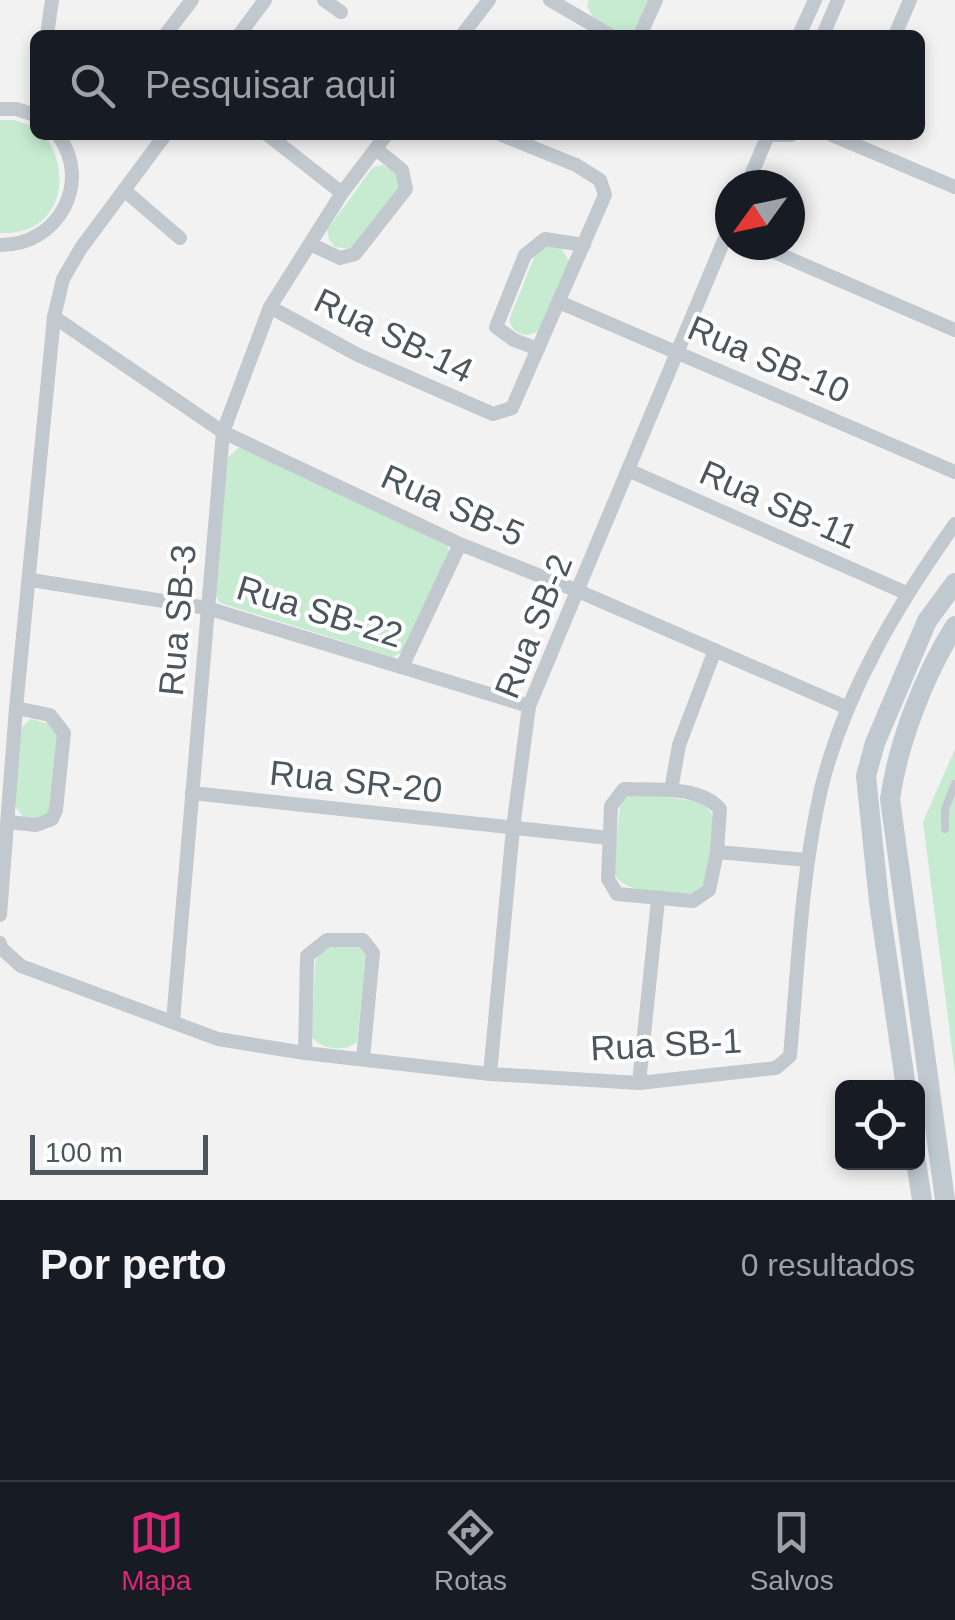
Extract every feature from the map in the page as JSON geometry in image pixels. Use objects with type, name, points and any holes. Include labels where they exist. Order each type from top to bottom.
[{"type":"street","points":[[48,30],[52,0]]},
{"type":"street","points":[[243,30],[265,0]]},
{"type":"street","points":[[324,0],[341,12]]},
{"type":"street","points":[[466,30],[488,0]]},
{"type":"street","points":[[550,0],[601,30]]},
{"type":"street","points":[[573,14],[582,0]]},
{"type":"street","points":[[642,30],[656,0]]},
{"type":"street","points":[[802,30],[815,0]]},
{"type":"street","points":[[825,30],[838,0]]},
{"type":"street","points":[[897,30],[910,0]]},
{"type":"street","points":[[169,30],[189,1]]},
{"type":"street","points":[[0,108],[30,113]]},
{"type":"street","points":[[0,244],[27,242],[48,230],[63,213],[72,191],[73,168],[62,140]]},
{"type":"street","points":[[0,915],[54,317],[64,279],[81,248],[161,140]]},
{"type":"street","points":[[274,140],[342,194]]},
{"type":"street","name":"Rua SB-3","points":[[173,1022],[223,432],[270,307],[342,194],[382,140]]},
{"type":"street","points":[[514,140],[576,165],[600,180],[605,195],[584,246],[538,349],[514,340],[496,327],[526,255],[545,239],[584,246]]},
{"type":"street","points":[[754,170],[767,140]]},
{"type":"street","points":[[853,140],[951,186],[955,166]]},
{"type":"street","points":[[310,244],[340,258],[355,254],[406,189],[402,170],[376,149]]},
{"type":"street","points":[[124,190],[180,238]]},
{"type":"street","name":"Rua SB-2","points":[[490,1074],[513,828],[529,706],[716,260]]},
{"type":"street","points":[[793,260],[955,330]]},
{"type":"street","name":"Rua SB-10","points":[[559,302],[955,472]]},
{"type":"street","name":"Rua SB-14","points":[[270,307],[358,355],[493,414],[512,408],[538,349]]},
{"type":"street","name":"Rua SB-5","points":[[54,317],[223,432],[460,544],[848,708]]},
{"type":"street","name":"Rua SB-11","points":[[628,470],[906,592]]},
{"type":"street","name":"Rua SB-1","points":[[0,943],[21,966],[218,1040],[490,1074],[638,1083],[776,1068],[790,1056],[808,860],[822,786],[848,708],[906,592],[955,524]]},
{"type":"street","points":[[402,668],[460,544]]},
{"type":"street","name":"Rua SB-22","points":[[31,580],[207,608],[529,706]]},
{"type":"street","points":[[905,1080],[879,902],[866,776],[875,743],[927,622],[955,583]]},
{"type":"street","points":[[944,1200],[890,799],[905,734],[955,626]]},
{"type":"street","points":[[671,790],[679,744],[715,650]]},
{"type":"street","points":[[8,822],[36,825],[52,819],[64,733],[50,715],[16,708]]},
{"type":"street","points":[[624,789],[671,790],[711,799],[720,810],[710,890],[693,901],[617,894],[608,878],[611,806],[624,789]]},
{"type":"street","name":"Rua SR-20","points":[[192,794],[609,838]]},
{"type":"street","points":[[717,852],[808,860]]},
{"type":"street","points":[[638,1083],[658,900]]},
{"type":"street","points":[[306,1053],[308,956],[327,940],[363,940],[373,953],[363,1059]]},
{"type":"street","points":[[902,1064],[926,1062]]},
{"type":"street","points":[[917,1170],[922,1200]]},
{"type":"lane","points":[[945,829],[945,809],[955,784]]},
{"type":"green space","points":[[589,0],[651,0],[636,30],[615,30],[593,17],[587,6]]},
{"type":"green space","points":[[0,120],[14,120],[30,125],[30,140],[48,140],[59,171],[59,188],[47,216],[19,232],[0,233]]},
{"type":"green space","points":[[383,165],[397,174],[399,189],[351,249],[335,247],[327,230],[373,167]]},
{"type":"green space","points":[[548,245],[562,249],[569,261],[540,330],[522,334],[509,320],[536,253]]},
{"type":"green space","points":[[241,446],[448,546],[449,552],[401,653],[393,657],[220,603],[215,595],[228,457]]},
{"type":"green space","points":[[31,719],[50,724],[58,734],[53,812],[45,821],[23,817],[13,803],[21,728]]},
{"type":"green space","points":[[955,749],[955,1073],[923,822]]},
{"type":"green space","points":[[635,793],[703,802],[713,816],[709,869],[694,894],[637,889],[627,886],[613,872],[620,806]]},
{"type":"green space","points":[[330,944],[359,947],[366,955],[357,1042],[340,1048],[321,1045],[312,1037],[315,963],[318,954]]}]
